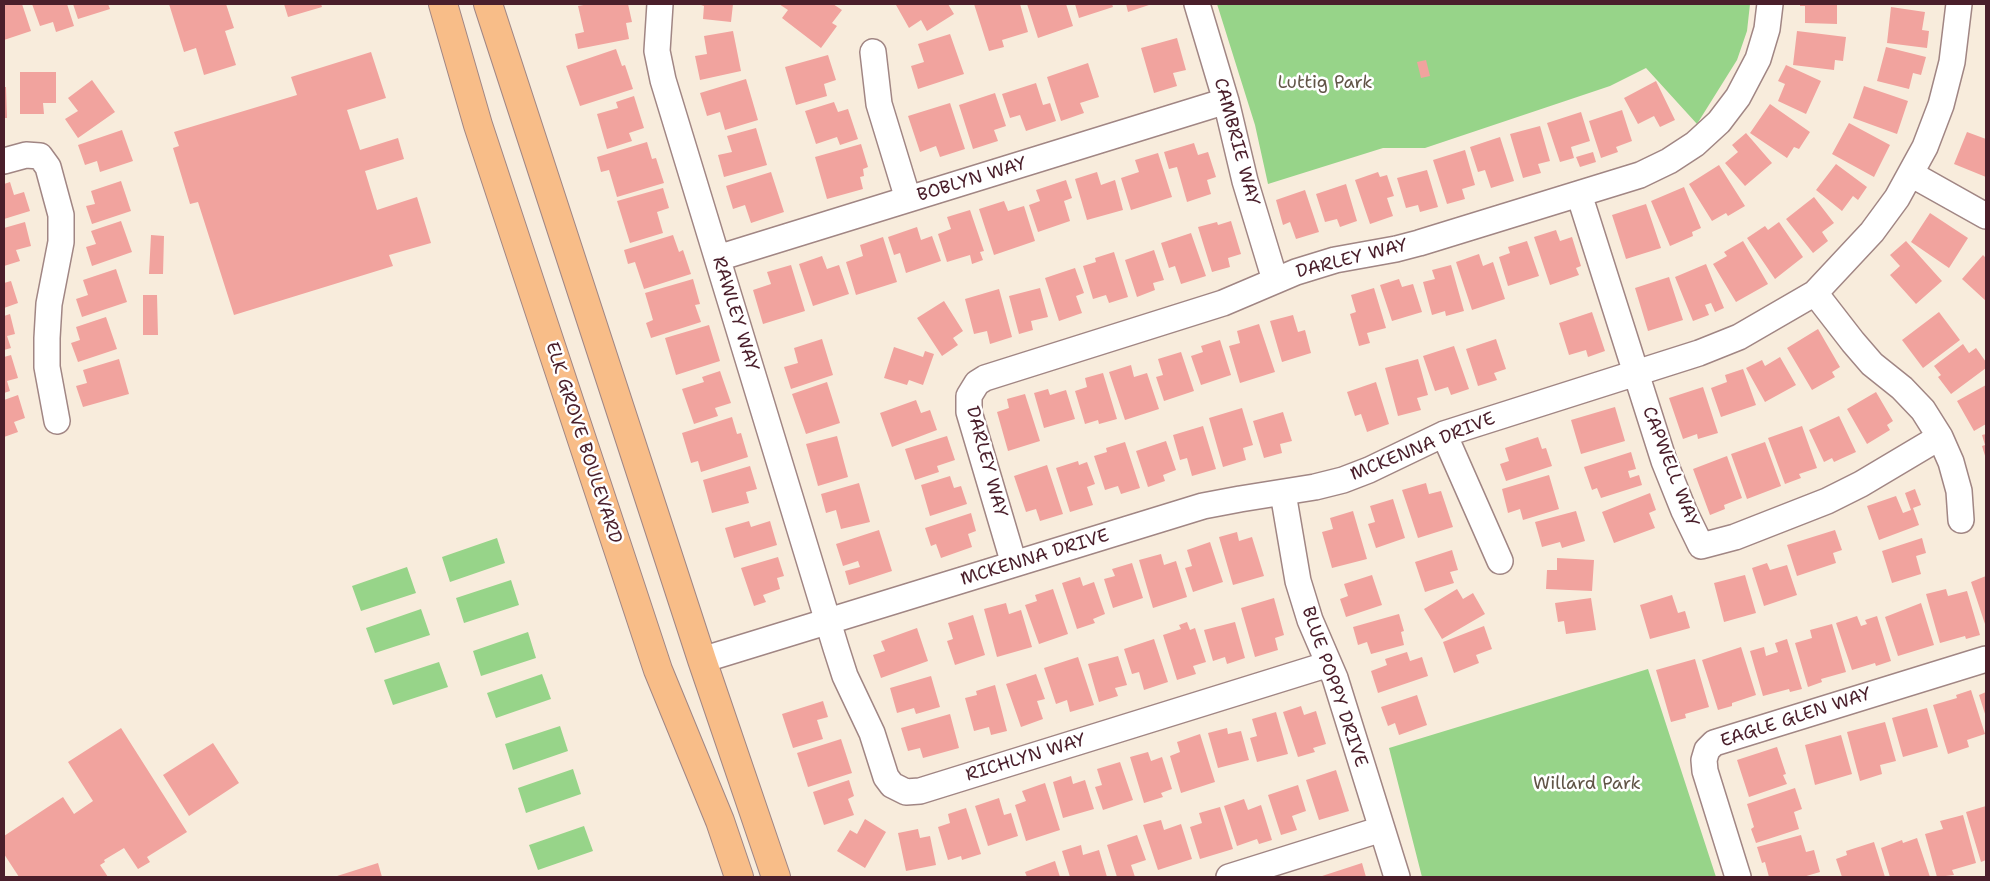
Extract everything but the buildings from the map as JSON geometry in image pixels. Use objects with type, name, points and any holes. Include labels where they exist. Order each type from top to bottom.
[{"type":"main road","name":"ELK GROVE BOULEVARD","points":[[443,4],[478,125],[658,670],[720,821],[739,877]]},
{"type":"main road","points":[[488,4],[702,660],[776,877]]},
{"type":"street","name":"RAWLEY WAY","points":[[660,4],[657,51],[663,80],[828,622]]},
{"type":"street","name":"CAMBRIE WAY","points":[[1197,4],[1226,101],[1245,181],[1276,280]]},
{"type":"street","name":"DARLEY WAY","points":[[1014,564],[969,412],[969,396],[977,382],[1223,303],[1276,280],[1335,260],[1420,243],[1640,175],[1669,161],[1695,144],[1719,122],[1738,97],[1758,59],[1770,4]]},
{"type":"street","name":"MCKENNA DRIVE","points":[[702,660],[1203,506],[1315,487],[1369,470],[1444,434],[1699,354],[1739,337],[1815,293],[1872,232],[1897,198],[1925,147],[1941,105],[1952,62],[1959,4]]},
{"type":"street","points":[[873,52],[879,104],[908,199]]},
{"type":"street","name":"BOBLYN WAY","points":[[718,258],[1226,101]]},
{"type":"street","points":[[4,161],[26,155],[40,156],[48,167],[61,215],[61,242],[49,304],[47,338],[47,367],[57,421]]},
{"type":"street","points":[[1911,174],[1986,216]]},
{"type":"street","name":"CAPWELL WAY","points":[[1580,194],[1664,461],[1684,511],[1701,546],[1735,537],[1827,501],[1861,484],[1940,437]]},
{"type":"street","points":[[1815,293],[1872,364],[1902,388],[1922,410],[1940,437],[1951,462],[1959,491],[1961,520]]},
{"type":"street","points":[[1444,434],[1500,561]]},
{"type":"street","name":"BLUE POPPY DRIVE","points":[[1283,493],[1298,581],[1310,620],[1329,664],[1397,877]]},
{"type":"street","name":"RICHLYN WAY","points":[[828,622],[845,676],[872,733],[886,777],[892,786],[906,792],[920,791],[1329,664]]},
{"type":"street","name":"EAGLE GLEN WAY","points":[[1738,877],[1705,771],[1704,760],[1707,750],[1714,744],[1986,659]]},
{"type":"street","points":[[1229,877],[1382,829]]},
{"type":"green space","name":"Luttig Park","points":[[1217,4],[1750,4],[1747,31],[1737,60],[1697,124],[1646,68],[1610,86],[1425,148],[1383,148],[1268,184],[1255,125]]},
{"type":"green space","points":[[497,538],[505,563],[450,582],[442,557]]},
{"type":"green space","points":[[407,567],[416,593],[361,611],[352,586]]},
{"type":"green space","points":[[511,580],[519,605],[464,623],[456,598]]},
{"type":"green space","points":[[421,609],[430,635],[375,653],[366,628]]},
{"type":"green space","points":[[528,632],[536,658],[481,676],[473,651]]},
{"type":"green space","points":[[439,662],[448,687],[393,705],[384,680]]},
{"type":"green space","name":"Willard Park","points":[[1648,669],[1716,877],[1422,877],[1389,748]]},
{"type":"green space","points":[[542,674],[551,699],[496,718],[487,693]]},
{"type":"green space","points":[[560,726],[568,751],[513,770],[505,744]]},
{"type":"green space","points":[[573,769],[581,794],[526,813],[518,788]]},
{"type":"green space","points":[[584,826],[593,851],[538,870],[529,845]]}]
